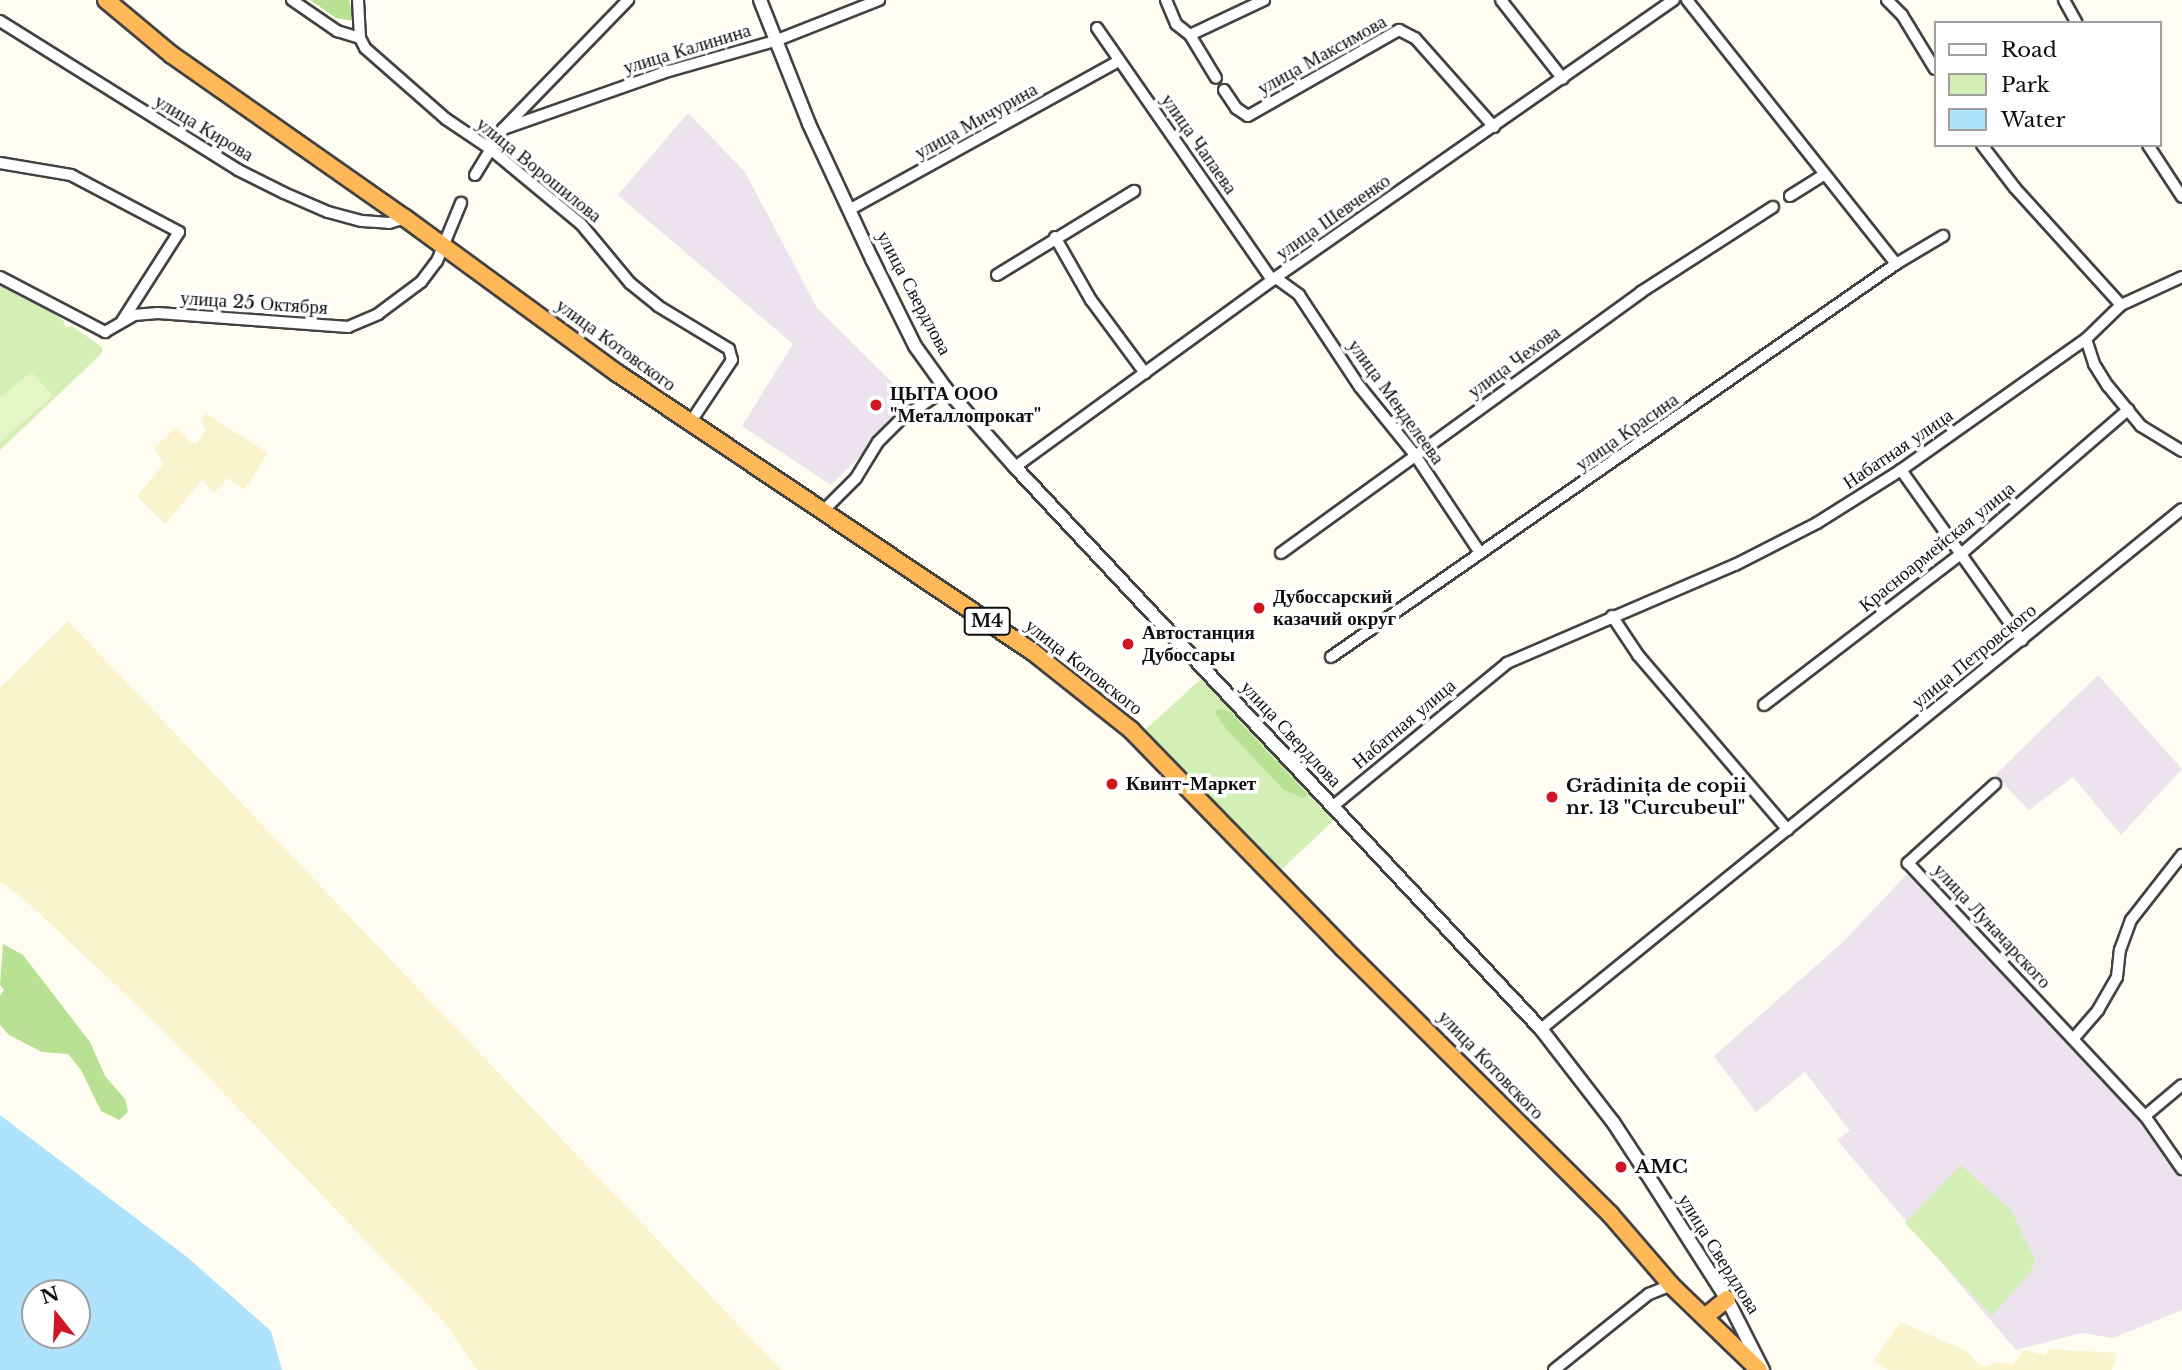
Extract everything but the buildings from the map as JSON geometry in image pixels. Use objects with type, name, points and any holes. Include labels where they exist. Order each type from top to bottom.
[{"type":"highway","name":"улица Котовского","points":[[106,0],[172,55],[690,423],[1033,652],[1140,738],[1343,948],[1602,1205],[1671,1285],[1761,1370]]},
{"type":"highway","points":[[1706,1316],[1727,1299]]},
{"type":"street","name":"улица Ворошилова","points":[[292,0],[337,31],[360,38],[365,48],[401,81],[446,119],[489,148],[581,225],[630,283],[658,306],[729,349],[732,360],[690,423]]},
{"type":"street","points":[[358,0],[360,38]]},
{"type":"street","points":[[475,175],[503,128],[628,0]]},
{"type":"street","name":"улица Свердлова","points":[[760,0],[775,41],[849,210],[915,346],[946,389],[1015,467],[1541,1030],[1613,1122],[1727,1299],[1761,1370]]},
{"type":"street","name":"улица Калинина","points":[[503,128],[669,71],[775,41],[879,0]]},
{"type":"street","points":[[1166,0],[1176,24],[1190,35],[1216,78]]},
{"type":"street","points":[[1190,35],[1264,0]]},
{"type":"street","points":[[1501,0],[1563,79]]},
{"type":"street","name":"улица Шевченко","points":[[1015,467],[1274,279],[1674,0]]},
{"type":"street","points":[[1687,0],[1896,264]]},
{"type":"street","points":[[1887,0],[1902,15],[1934,67]]},
{"type":"street","points":[[2064,0],[2076,21]]},
{"type":"street","name":"улица Кирова","points":[[0,21],[238,170],[284,193],[328,212],[362,221],[388,223],[405,218]]},
{"type":"street","name":"улица Чапаева","points":[[1097,29],[1274,279]]},
{"type":"street","name":"улица Максимова","points":[[1224,90],[1244,116],[1253,114],[1398,30],[1415,38],[1494,127]]},
{"type":"street","name":"улица Мичурина","points":[[849,210],[1119,61]]},
{"type":"street","points":[[1984,147],[2015,188],[2121,305]]},
{"type":"street","points":[[2149,147],[2182,197]]},
{"type":"street","points":[[0,163],[71,175],[179,232],[121,321]]},
{"type":"street","points":[[1790,196],[1825,174]]},
{"type":"street","points":[[997,275],[1134,191]]},
{"type":"street","name":"улица 25 Октября","points":[[0,277],[104,332],[134,315],[158,313],[348,327],[378,314],[421,282],[443,246],[461,203]]},
{"type":"street","name":"улица Чехова","points":[[1282,553],[1641,292],[1773,207]]},
{"type":"street","name":"улица Красина","points":[[1331,657],[1896,264],[1943,236]]},
{"type":"street","points":[[1055,237],[1091,300],[1145,373]]},
{"type":"street","name":"Набатная улица","points":[[1332,807],[1507,663],[1735,565],[1817,523],[1901,470],[2086,339],[2121,305],[2182,276]]},
{"type":"street","name":"улица Менделеева","points":[[1274,279],[1299,295],[1360,387],[1415,455],[1480,554]]},
{"type":"street","points":[[2086,339],[2094,364],[2141,426],[2182,451]]},
{"type":"street","points":[[824,510],[856,478],[878,442],[894,426],[915,408],[946,389]]},
{"type":"street","name":"Красноармейская улица","points":[[1764,705],[1961,554],[2128,410]]},
{"type":"street","points":[[1901,470],[2022,640]]},
{"type":"street","name":"улица Петровского","points":[[1541,1030],[2182,509]]},
{"type":"street","points":[[1612,616],[1638,655],[1683,706],[1698,728],[1788,830]]},
{"type":"street","name":"улица Луначарского","points":[[1995,784],[1908,863],[2145,1116],[2182,1169]]},
{"type":"street","points":[[2074,1038],[2098,1010],[2117,976],[2120,950],[2131,920],[2182,855]]},
{"type":"street","points":[[2145,1116],[2182,1085]]},
{"type":"street","points":[[1554,1370],[1648,1294],[1671,1285]]},
{"type":"shaded area","points":[[688,113],[745,172],[817,308],[905,395],[900,416],[831,485],[742,426],[793,344],[618,195]]},
{"type":"shaded area","points":[[205,413],[268,453],[244,490],[228,478],[214,493],[202,480],[165,524],[137,496],[164,464],[154,448],[176,427],[189,441],[196,444],[206,430],[201,422]]},
{"type":"shaded area","points":[[68,621],[781,1370],[477,1370],[445,1323],[161,1028],[22,897],[0,882],[0,688]]},
{"type":"shaded area","points":[[2098,675],[2182,769],[2121,835],[2073,777],[2029,810],[1995,775]]},
{"type":"shaded area","points":[[1909,872],[2136,1117],[2182,1178],[2182,1310],[2113,1338],[2082,1333],[2016,1350],[1837,1140],[1850,1131],[1805,1072],[1756,1112],[1714,1056],[1843,942]]},
{"type":"shaded area","points":[[1901,1322],[1966,1351],[1980,1365],[1987,1367],[1994,1362],[2013,1364],[2024,1350],[2045,1355],[2050,1349],[2117,1353],[2112,1370],[1888,1370],[1873,1361]]},
{"type":"green space","points":[[310,0],[349,0],[354,21],[336,18]]},
{"type":"green space","points":[[0,281],[41,304],[64,321],[65,327],[72,326],[103,348],[101,354],[0,450]]},
{"type":"green space","points":[[31,372],[53,396],[0,442],[0,398]]},
{"type":"green space","points":[[1202,678],[1334,820],[1280,871],[1145,730]]},
{"type":"green space","points":[[1220,709],[1230,712],[1308,795],[1303,798],[1284,790],[1228,731],[1215,711]]},
{"type":"green space","points":[[3,944],[23,955],[90,1042],[105,1076],[125,1099],[128,1112],[119,1120],[101,1111],[81,1070],[68,1054],[42,1052],[9,1035],[0,1025],[0,996],[4,990],[0,985]]},
{"type":"green space","points":[[1961,1165],[2011,1210],[2035,1260],[2032,1270],[1992,1316],[1905,1223]]},
{"type":"water","points":[[0,1115],[187,1257],[271,1331],[282,1370],[0,1370]]},
{"type":"place","name":"ЦЫТА ООО \"Металлопрокат\"","points":[[876,405]]},
{"type":"place","name":"Дубоссарский казачий округ","points":[[1259,608]]},
{"type":"place","name":"Автостанция Дубоссары","points":[[1128,644]]},
{"type":"place","name":"Квинт-Маркет","points":[[1112,784]]},
{"type":"place","name":"Grădinița de copii nr. 13 \"Curcubeul\"","points":[[1552,797]]},
{"type":"place","name":"AMC","points":[[1621,1167]]}]
